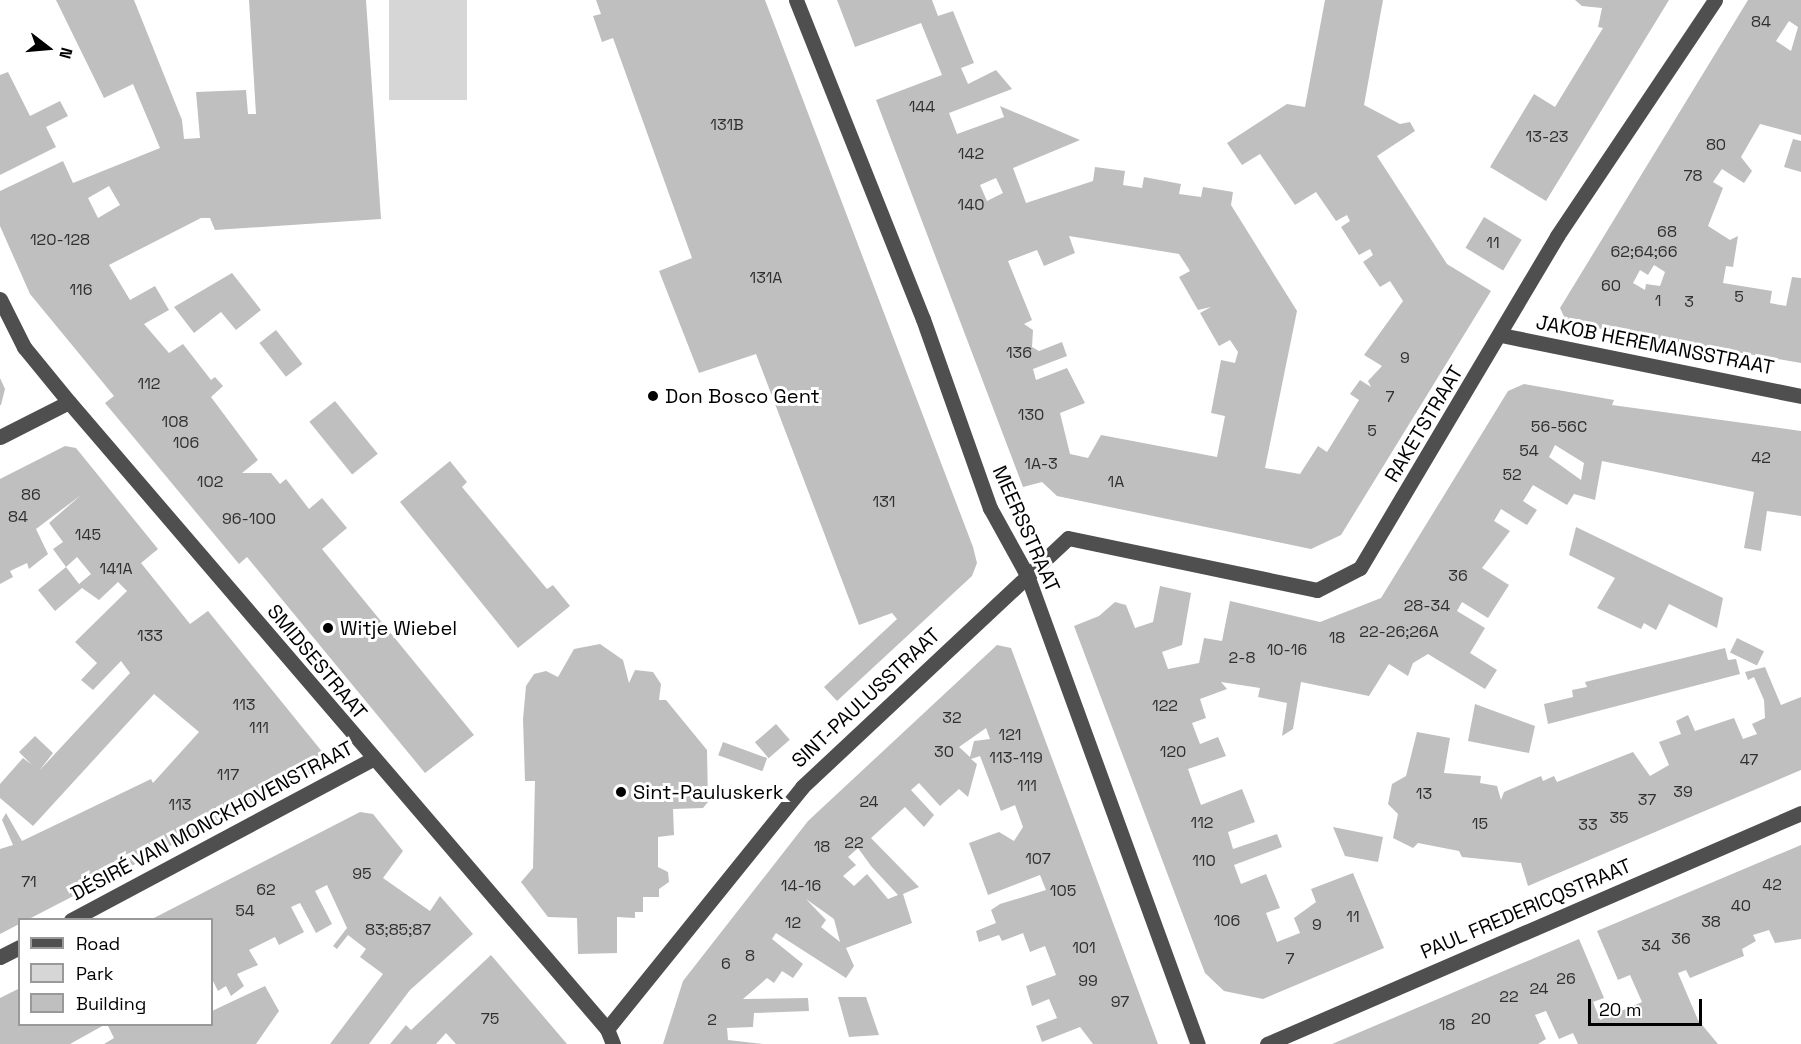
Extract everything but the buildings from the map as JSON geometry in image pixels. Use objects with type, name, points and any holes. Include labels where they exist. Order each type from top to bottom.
[{"type":"street","name":"MEERSSTRAAT","points":[[796,0],[923,320],[990,508],[1027,575],[1198,1044]]},
{"type":"street","name":"RAKETSTRAAT","points":[[1027,575],[1068,538],[1317,590],[1360,568],[1501,335],[1557,236],[1715,0]]},
{"type":"street","name":"SMIDSESTRAAT","points":[[0,299],[24,347],[69,402],[607,1029],[613,1044]]},
{"type":"street","name":"JAKOB HEREMANSSTRAAT","points":[[1501,335],[1801,396]]},
{"type":"street","points":[[0,437],[69,402]]},
{"type":"street","name":"SINT-PAULUSSTRAAT","points":[[607,1029],[802,787],[1027,575]]},
{"type":"street","name":"DÉSIRÉ VAN MONCKHOVENSTRAAT","points":[[75,918],[373,759]]},
{"type":"street","name":"PAUL FREDERICQSTRAAT","points":[[1267,1044],[1801,813]]},
{"type":"street","points":[[0,957],[18,948]]},
{"type":"green space","points":[[389,0],[467,0],[467,100],[389,100]]},
{"type":"place","name":"Don Bosco Gent","points":[[653,396]]},
{"type":"place","name":"Witje Wiebel","points":[[328,628]]},
{"type":"place","name":"Sint-Pauluskerk","points":[[621,792]]}]
